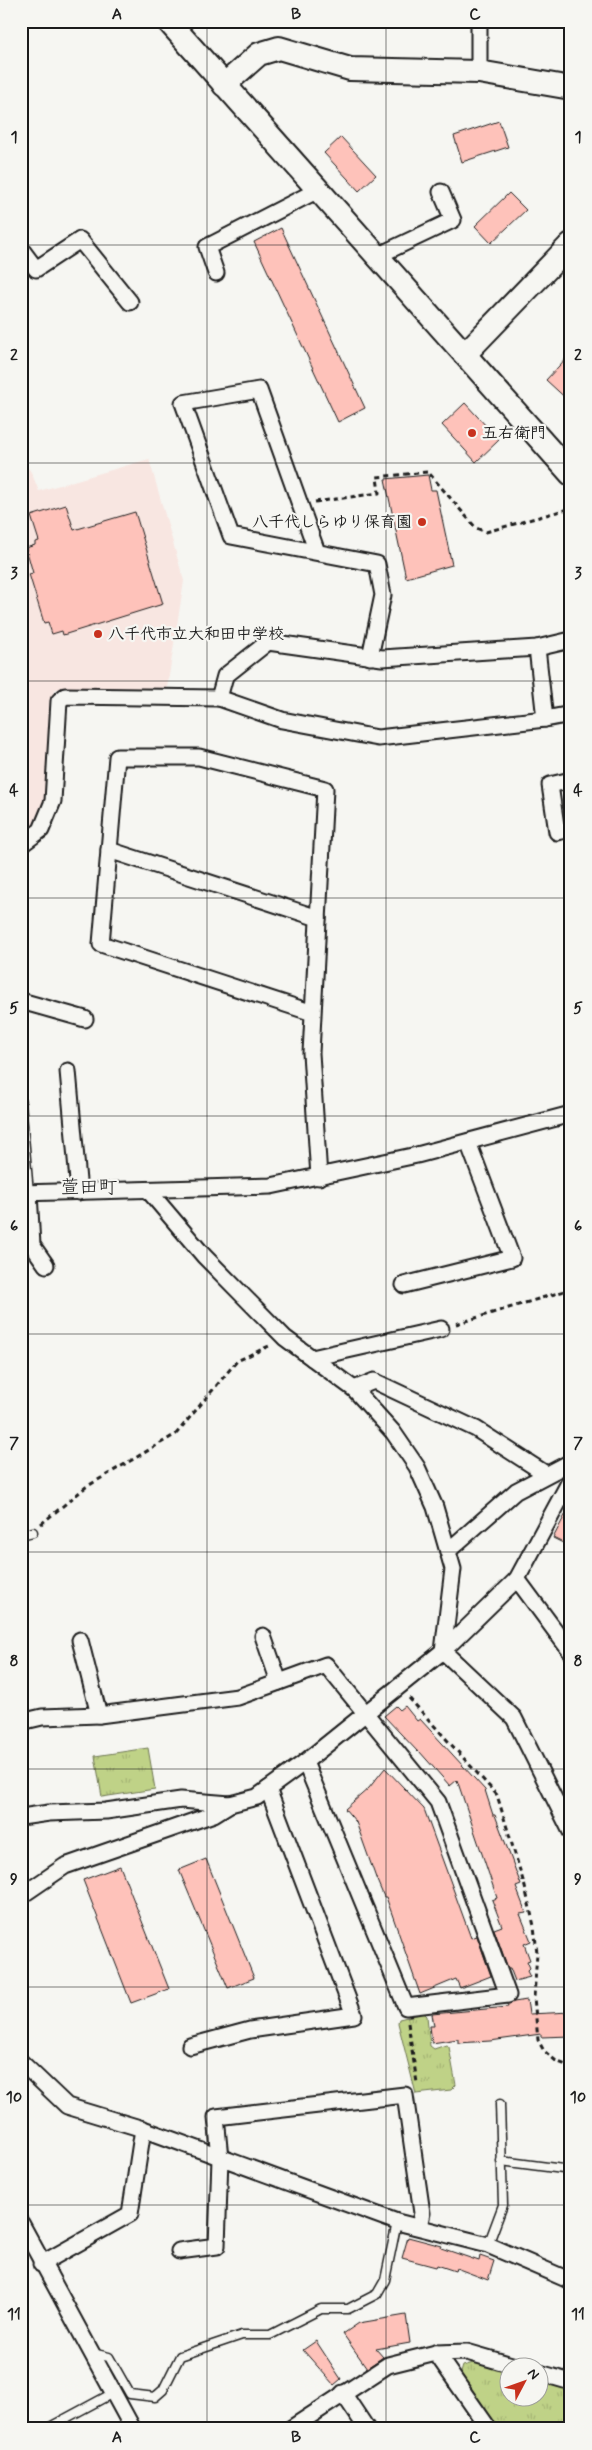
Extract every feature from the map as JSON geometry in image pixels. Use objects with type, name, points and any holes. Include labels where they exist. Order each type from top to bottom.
[{"type":"street","points":[[478,21],[479,72]]},
{"type":"street","points":[[176,25],[224,85],[571,474]]},
{"type":"street","points":[[224,85],[259,54],[279,48],[350,69],[479,72],[571,88]]},
{"type":"street","points":[[216,273],[207,247],[318,190]]},
{"type":"street","points":[[378,256],[453,220],[441,192]]},
{"type":"street","points":[[21,249],[36,269],[80,240],[130,302]]},
{"type":"street","points":[[465,354],[571,244]]},
{"type":"street","points":[[317,552],[259,390],[183,403],[231,536],[377,564],[383,595],[370,657]]},
{"type":"street","points":[[219,698],[225,676],[268,642],[382,658],[537,648],[571,640]]},
{"type":"street","points":[[537,648],[544,719]]},
{"type":"street","points":[[21,845],[41,830],[54,801],[59,701],[65,696],[219,698],[282,720],[378,738],[544,719],[571,714]]},
{"type":"street","points":[[313,1013],[101,944],[117,757],[200,757],[325,789],[313,1013],[310,1053],[318,1177]]},
{"type":"street","points":[[571,780],[550,785],[557,832],[571,829]]},
{"type":"street","points":[[109,850],[318,918]]},
{"type":"street","points":[[21,1001],[85,1019]]},
{"type":"street","points":[[68,1071],[79,1192]]},
{"type":"street","points":[[46,1265],[32,1245],[25,1193],[272,1186],[468,1142],[571,1114]]},
{"type":"street","points":[[404,1285],[512,1258],[468,1142]]},
{"type":"street","points":[[148,1190],[204,1256],[285,1338],[354,1389],[393,1432],[417,1467],[435,1507],[453,1569],[444,1651]]},
{"type":"street","points":[[312,1358],[441,1328]]},
{"type":"street","points":[[354,1389],[374,1381],[476,1429],[546,1474]]},
{"type":"street","points":[[448,1551],[516,1491],[571,1462]]},
{"type":"street","points":[[21,1896],[65,1866],[214,1814],[230,1804],[257,1797],[305,1762],[444,1651],[517,1579],[571,1479]]},
{"type":"street","points":[[517,1579],[571,1652]]},
{"type":"street","points":[[263,1636],[279,1682]]},
{"type":"street","points":[[80,1640],[99,1715]]},
{"type":"street","points":[[444,1651],[514,1718],[571,1832]]},
{"type":"street","points":[[21,1722],[42,1718],[99,1715],[238,1697],[326,1665],[364,1714],[438,1802],[508,1995],[406,2007],[305,1762]]},
{"type":"street","points":[[190,2046],[250,2030],[354,2015],[268,1789]]},
{"type":"street","points":[[21,1817],[49,1812],[106,1811],[181,1800],[230,1804]]},
{"type":"street","points":[[21,2062],[67,2106],[144,2129],[397,2222],[419,2226],[488,2245],[571,2281]]},
{"type":"street","points":[[179,2251],[217,2246],[220,2158],[216,2117],[405,2095],[422,2213],[419,2226]]},
{"type":"street","points":[[41,2264],[130,2214],[144,2129]]},
{"type":"street","points":[[24,2234],[133,2429]]},
{"type":"street","points":[[290,2429],[388,2365],[436,2354],[468,2352],[500,2361]]},
{"type":"street","points":[[436,2354],[489,2429]]},
{"type":"street","points":[[550,2376],[571,2382]]},
{"type":"street","points":[[343,2393],[367,2429]]},
{"type":"lane","points":[[21,1102],[25,1193]]},
{"type":"lane","points":[[21,1535],[33,1532]]},
{"type":"lane","points":[[488,2245],[503,2205],[500,2104]]},
{"type":"lane","points":[[501,2161],[571,2170]]},
{"type":"lane","points":[[91,2353],[109,2357],[130,2394],[155,2397],[164,2390],[180,2356],[242,2335],[270,2335],[320,2309],[348,2309],[377,2294],[385,2280],[397,2222]]},
{"type":"lane","points":[[46,2429],[113,2393]]},
{"type":"path","points":[[300,504],[379,493],[377,477],[428,472],[476,528],[486,532],[571,508]]},
{"type":"path","points":[[441,1328],[571,1289]]},
{"type":"path","points":[[33,1532],[86,1488],[176,1434],[237,1361],[285,1338]]},
{"type":"path","points":[[399,1686],[497,1794],[525,1887],[534,1926],[537,1953],[534,1997],[538,2040],[544,2051],[556,2061],[571,2067]]},
{"type":"path","points":[[405,2095],[418,2089],[406,2007]]},
{"type":"shaded area","name":"八千代市立大和田中学校","points":[[21,458],[31,472],[39,491],[149,459],[184,581],[167,688],[56,689],[50,699],[44,808],[36,824],[21,836]]},
{"type":"green space","points":[[148,1748],[155,1789],[102,1797],[95,1756]]},
{"type":"green space","points":[[424,2013],[427,2016],[430,2046],[434,2049],[446,2045],[449,2047],[456,2085],[451,2090],[416,2094],[398,2023],[399,2019]]},
{"type":"green space","points":[[477,2362],[500,2368],[500,2408],[550,2408],[550,2383],[571,2389],[571,2429],[499,2429],[460,2376],[463,2366]]},
{"type":"building","points":[[499,121],[508,147],[462,162],[454,136]]},
{"type":"building","points":[[341,137],[376,175],[359,191],[324,153]]},
{"type":"building","points":[[509,193],[526,210],[491,243],[475,226]]},
{"type":"building","points":[[281,228],[365,408],[338,422],[254,242]]},
{"type":"building","points":[[571,353],[571,403],[546,380]]},
{"type":"building","points":[[465,403],[499,440],[476,462],[442,425]]},
{"type":"building","points":[[428,475],[431,490],[436,490],[452,565],[406,578],[385,479]]},
{"type":"building","points":[[66,505],[74,530],[135,512],[163,604],[63,635],[62,631],[52,634],[48,622],[44,623],[29,574],[33,573],[26,548],[35,545],[35,542],[39,541],[31,516]]},
{"type":"building","points":[[571,1504],[571,1547],[553,1538]]},
{"type":"building","points":[[396,1706],[400,1710],[405,1706],[417,1721],[420,1719],[485,1790],[521,1885],[516,1887],[526,1913],[520,1914],[531,1941],[524,1944],[530,1960],[527,1961],[530,1968],[527,1971],[530,1977],[515,1981],[510,1968],[508,1968],[494,1929],[502,1926],[492,1900],[497,1898],[457,1780],[450,1786],[384,1716]]},
{"type":"building","points":[[385,1768],[424,1809],[471,1938],[477,1936],[491,1976],[460,1988],[456,1979],[420,1994],[386,1897],[384,1897],[376,1878],[356,1822],[345,1809],[369,1788]]},
{"type":"building","points":[[206,1859],[254,1978],[228,1988],[179,1870]]},
{"type":"building","points":[[120,1866],[169,1989],[131,2003],[83,1880]]},
{"type":"building","points":[[527,2000],[529,2014],[571,2012],[571,2036],[541,2037],[541,2034],[490,2041],[458,2043],[458,2039],[432,2043],[430,2026],[434,2026],[432,2014],[508,2007],[507,2004]]},
{"type":"building","points":[[408,2237],[442,2246],[441,2248],[479,2261],[480,2256],[494,2261],[488,2280],[456,2268],[455,2271],[437,2265],[436,2267],[402,2258]]},
{"type":"building","points":[[406,2315],[410,2343],[376,2349],[383,2357],[367,2368],[343,2334],[359,2323]]},
{"type":"building","points":[[316,2341],[341,2379],[334,2385],[303,2350]]},
{"type":"place","name":"五右衛門","points":[[472,433]]},
{"type":"place","name":"八千代しらゆり保育園","points":[[422,522]]},
{"type":"place","name":"八千代市立大和田中学校","points":[[98,634]]},
{"type":"district","name":"萱田町","points":[[89,1187]]}]
